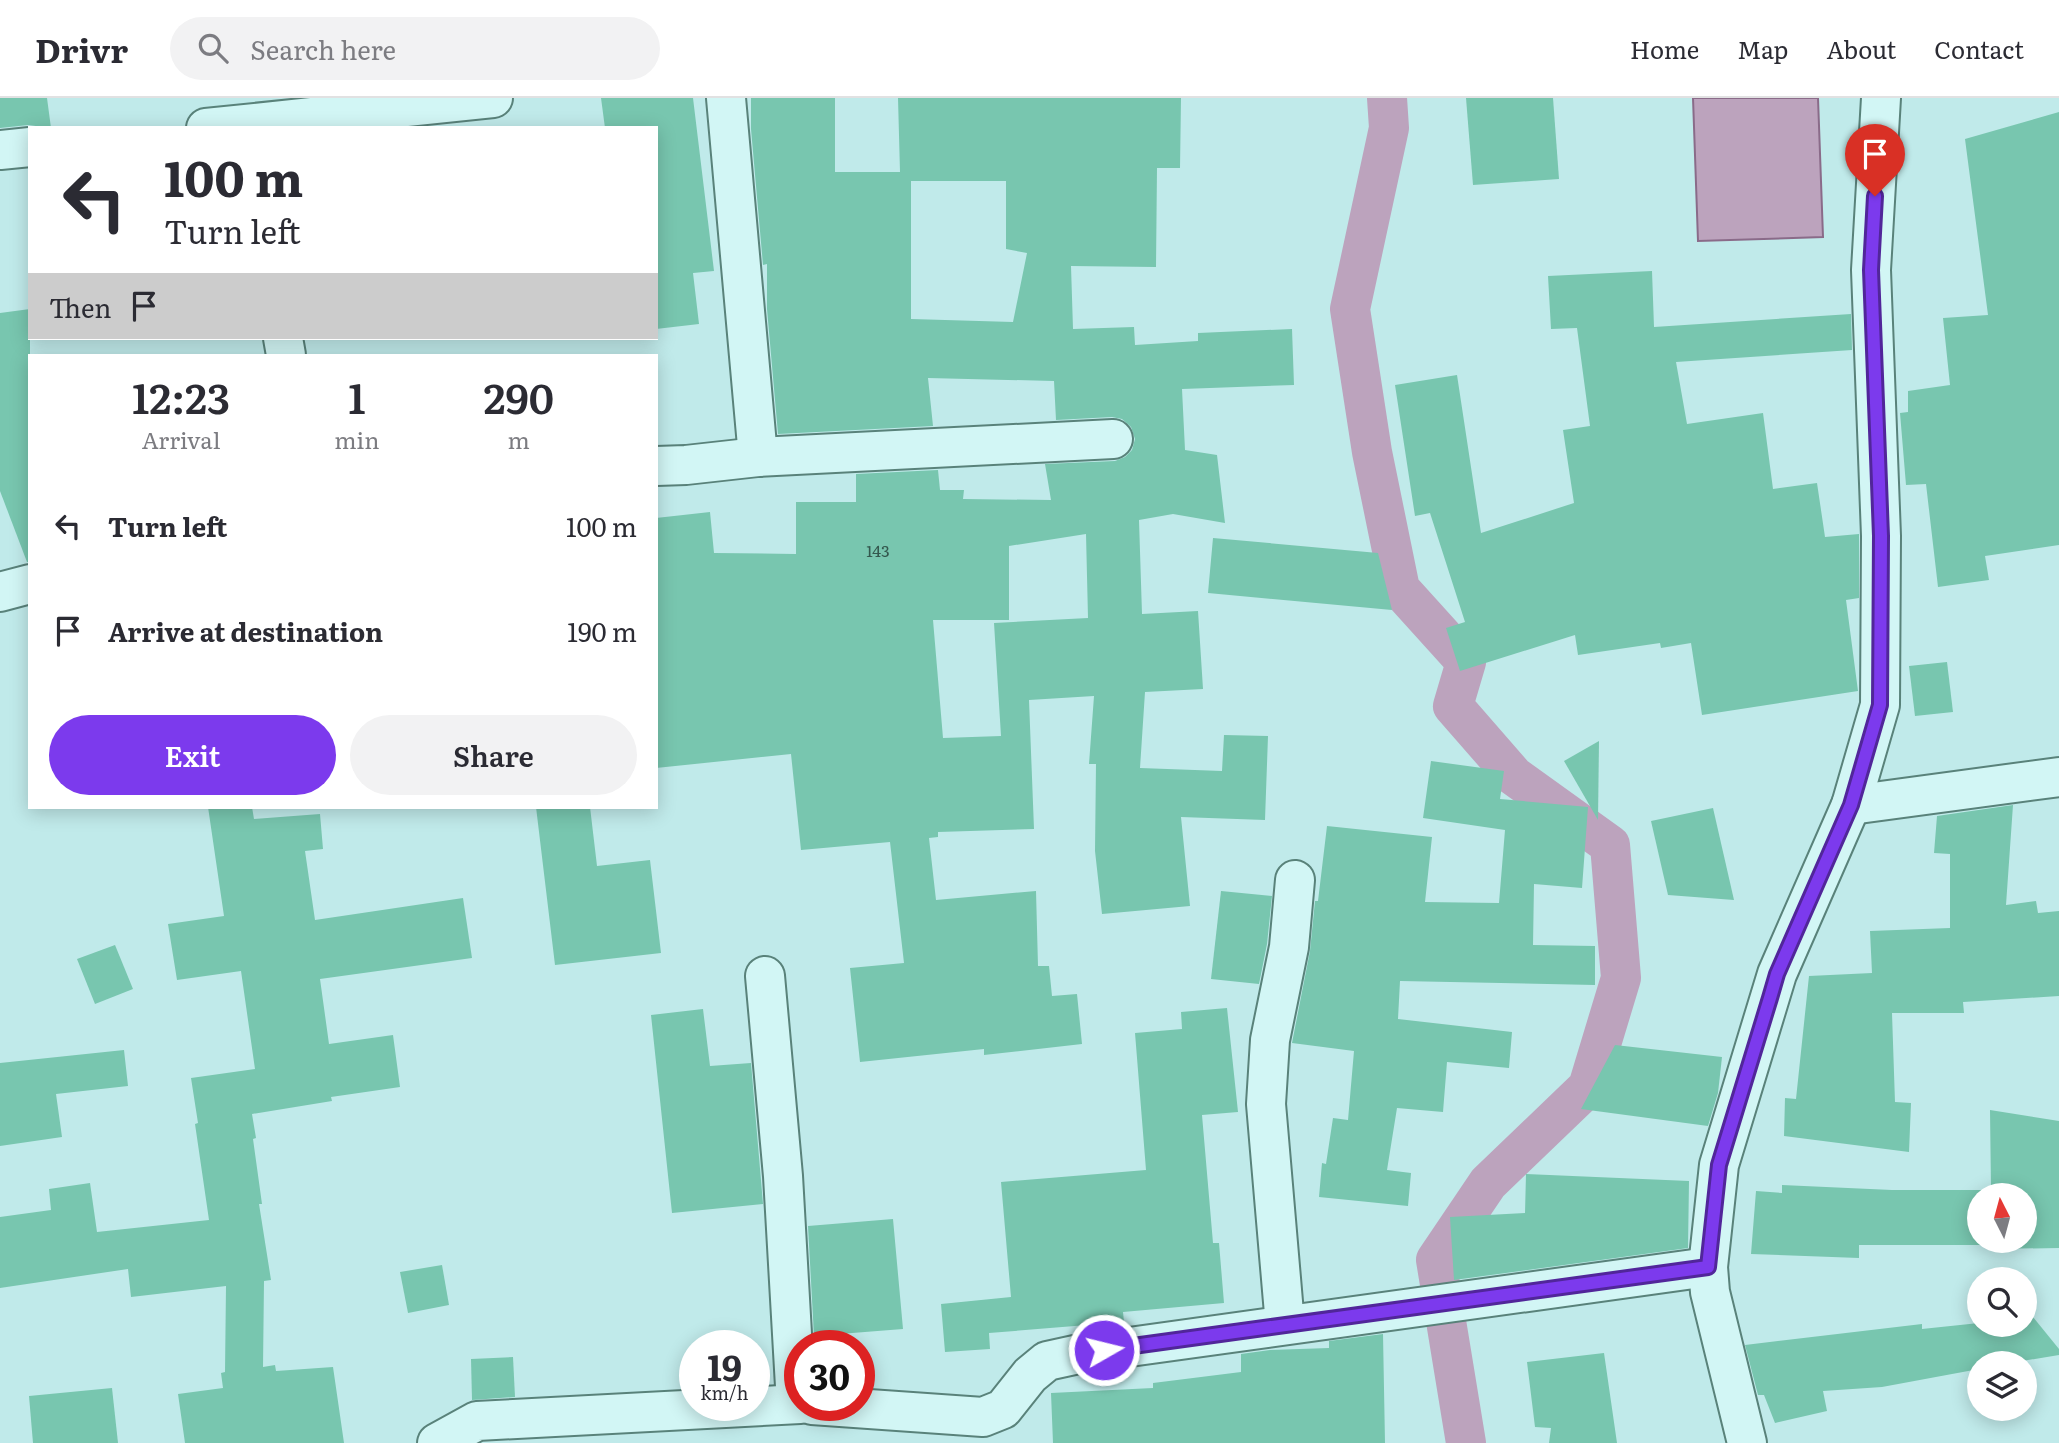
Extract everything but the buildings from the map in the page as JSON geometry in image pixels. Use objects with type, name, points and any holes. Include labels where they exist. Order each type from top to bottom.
[{"type":"street","points":[[212,126],[250,116],[493,98]]},
{"type":"street","points":[[726,98],[758,457]]},
{"type":"street","points":[[1747,1443],[1710,1292],[1708,1267],[1719,1165],[1773,986],[1851,805],[1880,705],[1881,536],[1871,270],[1881,98]]},
{"type":"street","points":[[0,150],[28,147]]},
{"type":"street","points":[[658,466],[758,457],[1113,439]]},
{"type":"street","points":[[0,592],[28,585]]},
{"type":"street","points":[[1851,805],[2059,777]]},
{"type":"street","points":[[1285,1325],[1266,1104],[1270,1040],[1289,947],[1295,880]]},
{"type":"street","points":[[765,976],[796,1330]]},
{"type":"street","points":[[875,1410],[983,1417],[1003,1409],[1030,1375],[1047,1361],[1079,1354],[1708,1267]]},
{"type":"street","points":[[437,1443],[477,1421],[784,1406]]},
{"type":"shaded area","points":[[1693,98],[1818,98],[1823,237],[1698,241]]},
{"type":"waterway","points":[[1387,98],[1389,128],[1350,309],[1372,452],[1400,589],[1466,662],[1453,706],[1514,776],[1610,845],[1621,978],[1588,1087],[1488,1183],[1436,1260],[1466,1443]]},
{"type":"route","points":[[1104,1350],[1708,1267],[1719,1165],[1777,974],[1851,805],[1880,705],[1881,536],[1871,270],[1875,196]]}]
